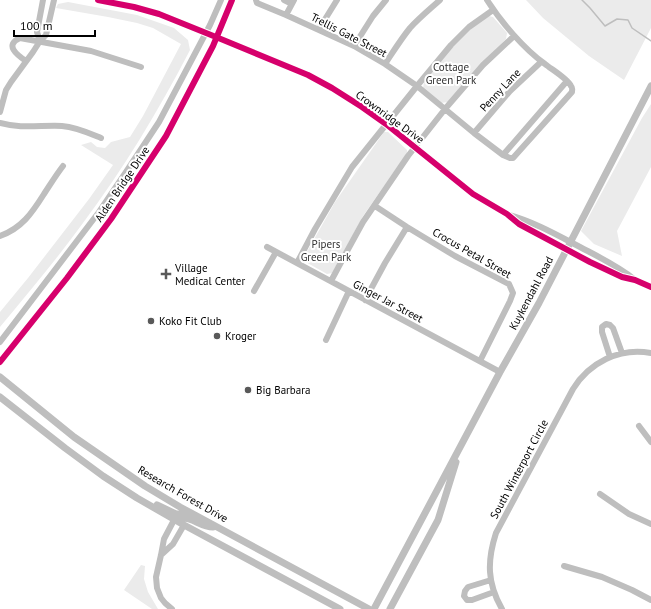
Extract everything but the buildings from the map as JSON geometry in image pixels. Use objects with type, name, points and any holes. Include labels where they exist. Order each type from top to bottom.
[{"type":"main road","name":"Kuykendahl Road","points":[[374,609],[500,372],[539,303],[651,86]]},
{"type":"main road","name":"Research Forest Drive","points":[[0,377],[74,437],[145,486],[191,513],[369,609]]},
{"type":"main road","points":[[0,396],[92,468],[146,503],[174,520],[340,609]]},
{"type":"main road","name":"Kuykendahl Road","points":[[390,609],[438,520],[462,445]]},
{"type":"main road","points":[[146,503],[155,504],[176,514],[191,513]]},
{"type":"main road","points":[[174,520],[185,518],[192,519],[208,527],[219,528]]},
{"type":"street","points":[[40,41],[37,32],[43,0]]},
{"type":"street","points":[[0,112],[6,90],[10,82],[46,35],[54,0]]},
{"type":"street","name":"Crownridge Drive","points":[[98,0],[134,7],[159,14],[206,32],[308,76],[346,96],[386,124],[473,194],[507,214],[519,224],[622,278],[635,280]]},
{"type":"street","name":"Alden Bridge Drive","points":[[0,342],[99,212],[159,122],[221,0]]},
{"type":"street","name":"Alden Bridge Drive","points":[[0,362],[112,219],[168,132],[216,37],[232,0]]},
{"type":"street","name":"Trellis Gate Street","points":[[256,0],[257,3],[286,14],[354,46],[385,64],[417,86],[503,155]]},
{"type":"street","points":[[284,0],[293,2],[286,14]]},
{"type":"street","points":[[319,30],[338,0]]},
{"type":"street","points":[[354,46],[373,16],[386,0]]},
{"type":"street","points":[[385,64],[410,29],[440,0]]},
{"type":"street","points":[[487,0],[493,10],[514,36],[541,62],[567,81],[571,85],[572,92],[513,158],[503,155],[567,81]]},
{"type":"street","points":[[297,263],[315,229],[352,167],[417,86],[460,36],[480,18],[493,10]]},
{"type":"street","points":[[331,281],[363,222],[408,156],[416,148],[445,109],[483,65],[514,36]]},
{"type":"street","points":[[26,61],[16,54],[13,49],[13,44],[20,38],[91,51],[141,67]]},
{"type":"street","name":"Penny Lane","points":[[474,133],[510,91],[541,62]]},
{"type":"street","points":[[0,122],[10,126],[22,127],[63,126],[82,130],[101,138]]},
{"type":"street","points":[[0,236],[16,228],[25,220],[63,166]]},
{"type":"street","name":"Crocus Petal Street","points":[[375,206],[455,256],[509,284],[513,292],[510,301],[480,361]]},
{"type":"street","name":"Crownridge Drive","points":[[507,214],[547,229],[624,272],[635,280],[651,287]]},
{"type":"street","points":[[365,300],[407,227]]},
{"type":"street","name":"Ginger Jar Street","points":[[267,247],[500,372]]},
{"type":"street","points":[[254,291],[276,252]]},
{"type":"street","points":[[326,340],[349,291]]},
{"type":"street","points":[[610,357],[602,332],[602,327],[606,324],[613,328],[622,353]]},
{"type":"street","name":"South Winterport Circle","points":[[502,609],[494,592],[491,580],[490,555],[492,546],[496,533],[565,403],[581,377],[597,363],[622,353],[651,353]]},
{"type":"street","points":[[639,426],[651,442]]},
{"type":"street","points":[[600,494],[629,514],[651,524]]},
{"type":"street","points":[[172,609],[161,598],[157,588],[156,577],[162,555],[164,540],[174,520]]},
{"type":"street","points":[[162,555],[173,544],[184,525]]},
{"type":"street","points":[[564,566],[602,577],[651,600]]},
{"type":"street","points":[[491,580],[468,588],[465,590],[464,596],[467,600],[472,600],[494,592]]},
{"type":"green space","points":[[526,0],[651,0],[651,28],[624,80],[589,56],[543,18]]},
{"type":"green space","points":[[68,2],[137,15],[174,28],[188,40],[190,50],[166,95],[113,181],[63,250],[0,327],[0,312],[89,199],[113,165],[81,145],[91,142],[97,147],[105,148],[111,142],[130,137],[143,116],[181,44],[153,28],[137,23],[56,8],[58,4]]},
{"type":"green space","name":"Cottage Green Park","points":[[489,16],[493,17],[507,33],[506,39],[448,102],[441,103],[423,89],[424,81],[447,53],[476,24]]},
{"type":"green space","points":[[651,104],[651,167],[617,231],[622,256],[594,244],[581,231]]},
{"type":"green space","name":"Pipers Green Park","points":[[384,132],[388,132],[407,150],[407,153],[363,216],[332,273],[327,274],[304,261],[304,257],[335,202]]},
{"type":"green space","points":[[141,565],[145,566],[144,579],[148,592],[158,609],[152,609],[124,590]]},
{"type":"waterway","points":[[582,0],[605,26],[617,19],[628,20],[632,28],[651,41]]},
{"type":"cycle path","points":[[98,0],[134,7],[159,14],[308,75],[362,107],[386,124],[473,194],[507,214],[519,224],[590,262],[622,277],[635,280],[651,287]]},
{"type":"cycle path","points":[[0,362],[67,278],[111,219],[166,136],[213,46],[232,0]]},
{"type":"place","name":"Village Medical Center","points":[[166,274]]},
{"type":"place","name":"Koko Fit Club","points":[[151,321]]},
{"type":"place","name":"Kroger","points":[[217,336]]},
{"type":"place","name":"Big Barbara","points":[[248,390]]}]
